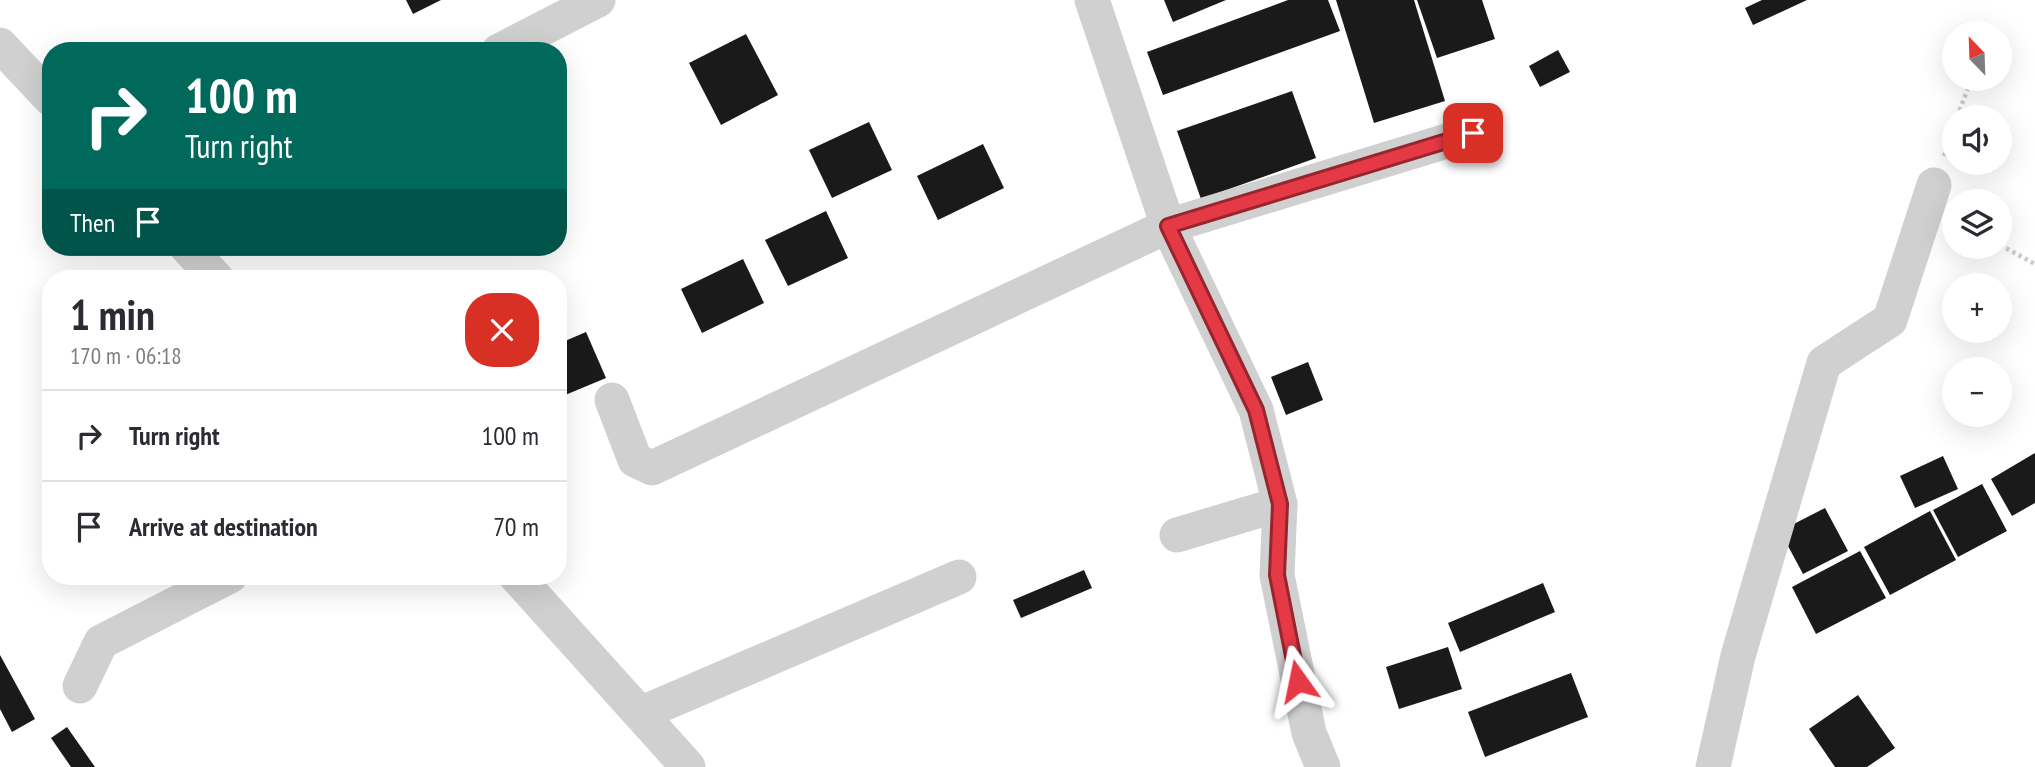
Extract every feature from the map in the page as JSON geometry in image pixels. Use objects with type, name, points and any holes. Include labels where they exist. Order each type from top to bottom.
[{"type":"street","points":[[516,42],[598,0]]},
{"type":"street","points":[[1092,0],[1168,226],[1256,410],[1280,504],[1277,575],[1309,733],[1323,767]]},
{"type":"street","points":[[0,45],[42,89]]},
{"type":"street","points":[[611,400],[635,460],[652,468],[1168,226],[1473,133]]},
{"type":"street","points":[[1713,767],[1738,656],[1824,363],[1890,320],[1934,185]]},
{"type":"street","points":[[195,256],[209,270]]},
{"type":"street","points":[[1177,535],[1280,504]]},
{"type":"street","points":[[642,713],[959,577]]},
{"type":"street","points":[[80,686],[101,642],[212,585]]},
{"type":"street","points":[[524,585],[688,767]]},
{"type":"path","points":[[2012,252],[2035,264]]},
{"type":"building","points":[[406,0],[441,0],[413,14]]},
{"type":"building","points":[[1164,0],[1226,0],[1173,22]]},
{"type":"building","points":[[1288,0],[1328,0],[1340,31],[1163,95],[1147,52]]},
{"type":"building","points":[[1336,0],[1414,0],[1445,101],[1374,123]]},
{"type":"building","points":[[1417,0],[1482,0],[1495,39],[1437,58]]},
{"type":"building","points":[[1762,0],[1807,0],[1753,25],[1745,8]]},
{"type":"building","points":[[746,34],[778,95],[721,125],[689,63]]},
{"type":"building","points":[[1558,50],[1570,72],[1540,87],[1529,66]]},
{"type":"building","points":[[1292,91],[1316,158],[1201,199],[1177,131]]},
{"type":"building","points":[[869,122],[892,170],[832,198],[809,150]]},
{"type":"building","points":[[983,144],[1004,188],[938,220],[917,176]]},
{"type":"building","points":[[826,211],[848,258],[788,286],[765,240]]},
{"type":"building","points":[[743,259],[764,303],[702,333],[681,289]]},
{"type":"building","points":[[586,332],[606,378],[567,394],[567,340]]},
{"type":"building","points":[[1308,362],[1323,400],[1286,415],[1271,377]]},
{"type":"building","points":[[2035,453],[2035,503],[2012,516],[1991,479]]},
{"type":"building","points":[[1943,456],[1958,489],[1915,508],[1900,476]]},
{"type":"building","points":[[1982,484],[2007,531],[1958,557],[1933,510]]},
{"type":"building","points":[[1825,508],[1848,551],[1803,574],[1780,531]]},
{"type":"building","points":[[1930,511],[1956,560],[1890,595],[1864,547]]},
{"type":"building","points":[[1860,551],[1886,598],[1816,634],[1792,587]]},
{"type":"building","points":[[1084,570],[1092,588],[1021,618],[1013,600]]},
{"type":"building","points":[[1543,583],[1555,612],[1460,652],[1448,623]]},
{"type":"building","points":[[1448,647],[1462,689],[1399,709],[1386,667]]},
{"type":"building","points":[[0,655],[35,719],[12,732],[0,709]]},
{"type":"building","points":[[1571,673],[1588,717],[1485,757],[1468,712]]},
{"type":"building","points":[[1858,695],[1895,748],[1867,767],[1835,767],[1809,729]]},
{"type":"building","points":[[67,727],[95,767],[71,767],[51,738]]},
{"type":"route","points":[[1298,681],[1277,575],[1280,504],[1256,410],[1168,226],[1473,133]]}]
